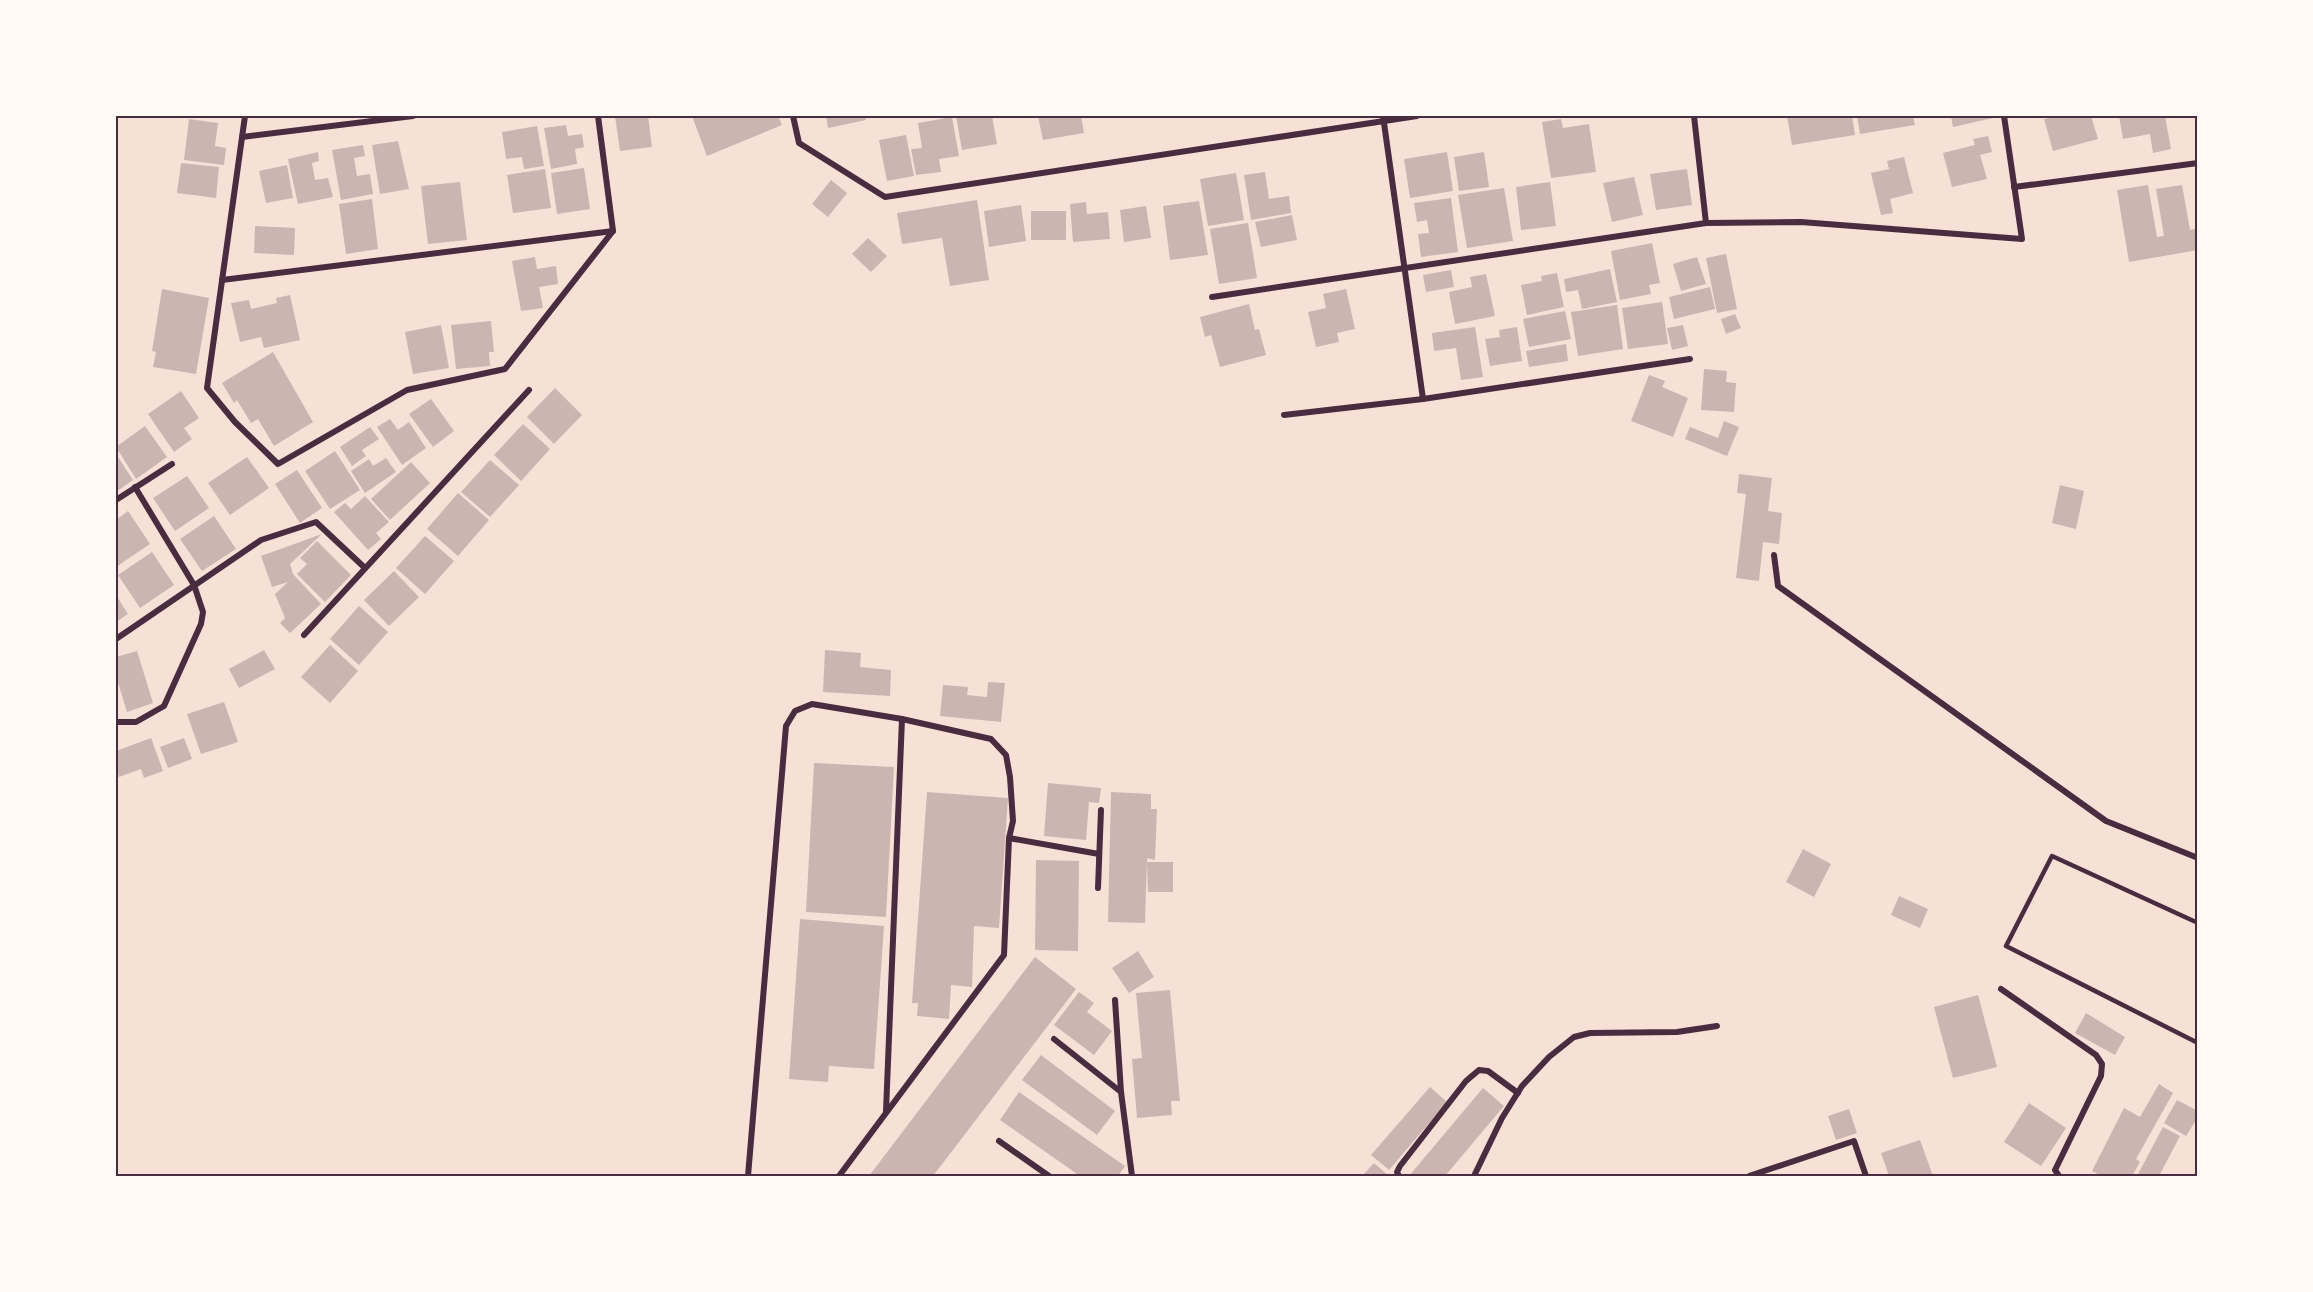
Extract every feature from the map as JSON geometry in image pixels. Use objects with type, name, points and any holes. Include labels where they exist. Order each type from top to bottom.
[{"type":"street","points":[[245,116],[207,388],[235,422],[278,464],[407,390],[505,369],[613,231],[598,116]]},
{"type":"street","points":[[242,137],[413,116]]},
{"type":"street","points":[[793,116],[799,143],[885,197],[1383,118],[1417,116]]},
{"type":"street","points":[[1694,116],[1706,223]]},
{"type":"street","points":[[1212,297],[1706,223],[1801,222],[2022,238],[2004,116]]},
{"type":"street","points":[[1383,118],[1423,399]]},
{"type":"street","points":[[2014,187],[2198,163]]},
{"type":"street","points":[[222,280],[613,231]]},
{"type":"street","points":[[1284,415],[1423,399],[1690,359]]},
{"type":"street","points":[[304,635],[530,390]]},
{"type":"street","points":[[116,500],[172,464]]},
{"type":"street","points":[[116,722],[136,722],[164,706],[201,624],[203,612],[194,585],[135,487]]},
{"type":"street","points":[[116,639],[261,540],[316,522],[365,568]]},
{"type":"street","points":[[1774,555],[1778,586],[2062,790],[2106,821],[2198,858]]},
{"type":"street","points":[[748,1176],[786,726],[795,711],[812,704],[902,719],[991,739],[1006,755],[1013,821],[1010,838],[1004,955],[838,1176]]},
{"type":"street","points":[[886,1113],[902,719]]},
{"type":"street","points":[[1098,888],[1101,810]]},
{"type":"street","points":[[1010,838],[1099,854]]},
{"type":"street","points":[[2001,990],[2096,1056],[2102,1064],[2101,1076],[2055,1170],[2059,1176]]},
{"type":"street","points":[[1115,1000],[1121,1092],[1132,1176]]},
{"type":"street","points":[[1474,1176],[1502,1118],[1518,1093],[1549,1057],[1574,1037],[1590,1033],[1677,1032],[1717,1026]]},
{"type":"street","points":[[1054,1039],[1121,1092]]},
{"type":"street","points":[[1399,1176],[1397,1172],[1400,1166],[1466,1081],[1479,1070],[1488,1071],[1518,1093]]},
{"type":"street","points":[[999,1141],[1049,1176]]},
{"type":"street","points":[[1749,1176],[1767,1174],[1854,1141],[1866,1176]]},
{"type":"lane","points":[[2198,923],[2052,856],[2006,946],[2198,1043]]},
{"type":"building","points":[[615,116],[648,116],[652,147],[620,151]]},
{"type":"building","points":[[692,116],[778,116],[782,125],[707,156]]},
{"type":"building","points":[[826,116],[865,116],[866,120],[828,128]]},
{"type":"building","points":[[956,116],[992,116],[997,144],[962,150]]},
{"type":"building","points":[[1038,116],[1081,116],[1084,133],[1043,140]]},
{"type":"building","points":[[1787,116],[1852,116],[1855,135],[1792,145]]},
{"type":"building","points":[[1857,116],[1913,116],[1915,125],[1860,134]]},
{"type":"building","points":[[1951,116],[1992,116],[1993,118],[1953,127]]},
{"type":"building","points":[[2059,116],[2091,116],[2098,139],[2053,151],[2044,119]]},
{"type":"building","points":[[2119,116],[2165,116],[2171,149],[2153,153],[2150,134],[2123,139]]},
{"type":"building","points":[[952,117],[959,156],[939,159],[941,172],[916,175],[911,149],[922,148],[918,123]]},
{"type":"building","points":[[189,119],[218,123],[215,146],[226,148],[224,165],[184,160]]},
{"type":"building","points":[[1561,119],[1563,128],[1589,124],[1596,172],[1551,178],[1542,122]]},
{"type":"building","points":[[566,125],[568,136],[582,134],[584,147],[575,149],[577,164],[551,169],[544,128]]},
{"type":"building","points":[[537,126],[544,166],[524,169],[522,157],[506,159],[502,132]]},
{"type":"building","points":[[906,135],[914,176],[887,181],[879,140]]},
{"type":"building","points":[[1988,136],[1992,152],[1980,155],[1987,179],[1952,187],[1943,153],[1975,145],[1973,139]]},
{"type":"building","points":[[398,141],[409,189],[380,194],[372,145]]},
{"type":"building","points":[[363,145],[365,156],[354,158],[357,176],[370,174],[373,194],[341,200],[332,150]]},
{"type":"building","points":[[318,152],[319,161],[312,163],[315,180],[328,178],[333,197],[298,204],[288,159]]},
{"type":"building","points":[[1447,152],[1453,191],[1410,198],[1404,159]]},
{"type":"building","points":[[1484,152],[1489,187],[1459,191],[1454,157]]},
{"type":"building","points":[[1904,157],[1913,193],[1890,199],[1893,213],[1881,215],[1871,173],[1889,169],[1887,161]]},
{"type":"building","points":[[181,163],[219,167],[216,198],[177,193]]},
{"type":"building","points":[[287,165],[293,198],[266,203],[259,171]]},
{"type":"building","points":[[584,168],[590,209],[557,214],[551,173]]},
{"type":"building","points":[[545,169],[551,208],[513,213],[507,175]]},
{"type":"building","points":[[1687,169],[1692,205],[1656,210],[1650,174]]},
{"type":"building","points":[[1265,172],[1269,199],[1289,196],[1291,213],[1251,220],[1244,175]]},
{"type":"building","points":[[1236,173],[1244,220],[1208,226],[1200,179]]},
{"type":"building","points":[[1634,177],[1643,215],[1612,222],[1603,183]]},
{"type":"building","points":[[831,180],[847,193],[828,217],[812,204]]},
{"type":"building","points":[[460,182],[467,240],[428,244],[421,186]]},
{"type":"building","points":[[1550,182],[1556,226],[1521,230],[1516,187]]},
{"type":"building","points":[[2148,185],[2157,237],[2164,236],[2156,189],[2182,185],[2190,230],[2198,228],[2198,250],[2129,262],[2117,190]]},
{"type":"building","points":[[1504,188],[1513,241],[1467,248],[1458,195]]},
{"type":"building","points":[[1451,198],[1458,252],[1421,257],[1418,234],[1429,233],[1427,220],[1417,222],[1414,203]]},
{"type":"building","points":[[372,199],[378,249],[346,254],[339,204]]},
{"type":"building","points":[[977,200],[989,280],[950,286],[942,238],[902,244],[897,213]]},
{"type":"building","points":[[1199,201],[1208,255],[1170,260],[1163,206]]},
{"type":"building","points":[[1086,202],[1087,214],[1108,212],[1110,239],[1073,242],[1070,204]]},
{"type":"building","points":[[1021,205],[1026,241],[989,247],[984,211]]},
{"type":"building","points":[[1146,206],[1151,238],[1124,242],[1120,210]]},
{"type":"building","points":[[1031,211],[1066,211],[1066,240],[1031,240]]},
{"type":"building","points":[[1292,215],[1297,240],[1261,247],[1255,222]]},
{"type":"building","points":[[1248,223],[1257,278],[1219,284],[1210,229]]},
{"type":"building","points":[[255,226],[295,228],[294,255],[254,253]]},
{"type":"building","points":[[868,238],[887,256],[871,272],[852,254]]},
{"type":"building","points":[[1652,243],[1660,283],[1649,285],[1651,294],[1620,300],[1611,251]]},
{"type":"building","points":[[1726,254],[1737,309],[1717,313],[1706,258]]},
{"type":"building","points":[[535,257],[537,269],[556,266],[558,284],[539,287],[543,308],[521,311],[512,261]]},
{"type":"building","points":[[1697,257],[1706,284],[1681,291],[1673,264]]},
{"type":"building","points":[[1610,269],[1617,302],[1582,309],[1578,290],[1566,292],[1564,279]]},
{"type":"building","points":[[1451,270],[1454,287],[1426,292],[1423,275]]},
{"type":"building","points":[[1557,273],[1564,307],[1527,315],[1521,285],[1542,281],[1541,276]]},
{"type":"building","points":[[1486,274],[1495,316],[1455,324],[1449,292],[1472,287],[1470,277]]},
{"type":"building","points":[[1710,287],[1715,309],[1674,319],[1669,297]]},
{"type":"building","points":[[162,289],[209,298],[196,374],[153,367],[156,352],[152,351]]},
{"type":"building","points":[[1346,289],[1355,329],[1337,333],[1339,342],[1316,347],[1308,312],[1326,308],[1323,294]]},
{"type":"building","points":[[290,295],[300,340],[264,348],[261,337],[240,342],[231,303],[249,300],[251,309],[277,303],[276,298]]},
{"type":"building","points":[[1662,302],[1668,344],[1628,349],[1622,308]]},
{"type":"building","points":[[1249,304],[1255,330],[1259,329],[1266,355],[1220,367],[1211,335],[1205,337],[1200,317]]},
{"type":"building","points":[[1617,305],[1623,349],[1578,356],[1571,312]]},
{"type":"building","points":[[1565,311],[1571,339],[1529,347],[1523,319]]},
{"type":"building","points":[[1735,314],[1741,328],[1726,334],[1721,319]]},
{"type":"building","points":[[491,321],[494,352],[489,352],[490,366],[456,369],[451,325]]},
{"type":"building","points":[[441,325],[449,368],[413,374],[405,332]]},
{"type":"building","points":[[1683,325],[1688,346],[1672,350],[1667,328]]},
{"type":"building","points":[[1475,327],[1483,377],[1461,380],[1456,348],[1434,351],[1432,333]]},
{"type":"building","points":[[1517,327],[1522,361],[1490,366],[1485,339],[1500,337],[1499,330]]},
{"type":"building","points":[[1566,344],[1568,361],[1529,367],[1526,351]]},
{"type":"building","points":[[273,352],[313,422],[274,446],[258,419],[251,423],[237,400],[234,403],[222,383]]},
{"type":"building","points":[[1704,369],[1727,371],[1726,382],[1736,383],[1734,412],[1701,410]]},
{"type":"building","points":[[1649,375],[1665,381],[1662,387],[1688,398],[1673,437],[1631,421]]},
{"type":"building","points":[[555,388],[582,415],[554,444],[527,417]]},
{"type":"building","points":[[181,391],[199,418],[184,428],[192,439],[174,452],[148,414]]},
{"type":"building","points":[[431,399],[454,431],[433,447],[409,414]]},
{"type":"building","points":[[390,419],[398,430],[409,422],[426,448],[402,465],[377,427]]},
{"type":"building","points":[[1724,421],[1739,427],[1727,456],[1685,439],[1690,427],[1718,438]]},
{"type":"building","points":[[523,424],[550,449],[521,481],[494,455]]},
{"type":"building","points":[[145,426],[167,457],[136,479],[116,447]]},
{"type":"building","points":[[370,427],[379,439],[362,450],[366,456],[352,466],[340,447]]},
{"type":"building","points":[[335,451],[360,490],[330,509],[305,471]]},
{"type":"building","points":[[116,454],[133,480],[116,492]]},
{"type":"building","points":[[247,457],[269,488],[230,515],[208,483]]},
{"type":"building","points":[[386,458],[396,472],[365,493],[351,471],[369,459],[373,466]]},
{"type":"building","points":[[490,460],[519,485],[490,517],[461,492]]},
{"type":"building","points":[[411,462],[430,483],[390,520],[371,499]]},
{"type":"building","points":[[297,470],[322,508],[300,523],[275,484]]},
{"type":"building","points":[[1739,474],[1772,478],[1768,511],[1782,513],[1779,544],[1763,542],[1759,581],[1736,578],[1746,494],[1737,493]]},
{"type":"building","points":[[187,476],[209,508],[175,531],[153,498]]},
{"type":"building","points":[[2060,485],[2084,491],[2076,529],[2052,523]]},
{"type":"building","points":[[458,493],[489,520],[458,556],[427,529]]},
{"type":"building","points":[[365,496],[389,522],[376,533],[381,539],[368,550],[334,512],[345,503],[351,509]]},
{"type":"building","points":[[128,511],[150,544],[116,567],[116,520]]},
{"type":"building","points":[[214,516],[236,549],[202,571],[180,539]]},
{"type":"building","points":[[322,534],[290,564],[293,574],[321,604],[290,633],[280,623],[285,618],[275,594],[288,582],[272,587],[261,556]]},
{"type":"building","points":[[425,536],[454,561],[425,594],[396,568]]},
{"type":"building","points":[[317,541],[351,575],[325,602],[297,574],[307,564],[300,558]]},
{"type":"building","points":[[152,552],[174,585],[140,608],[118,575]]},
{"type":"building","points":[[394,571],[419,597],[389,626],[364,600]]},
{"type":"building","points":[[116,595],[128,614],[116,622]]},
{"type":"building","points":[[359,606],[388,632],[359,665],[330,639]]},
{"type":"building","points":[[330,645],[358,671],[330,703],[301,677]]},
{"type":"building","points":[[264,650],[275,669],[239,688],[229,669]]},
{"type":"building","points":[[825,650],[861,653],[860,667],[891,670],[890,696],[823,692]]},
{"type":"building","points":[[137,651],[153,703],[127,712],[116,676],[116,657]]},
{"type":"building","points":[[988,682],[1005,683],[1001,722],[940,716],[943,685],[968,687],[967,695],[987,697]]},
{"type":"building","points":[[224,702],[238,742],[201,754],[187,714]]},
{"type":"building","points":[[151,738],[163,771],[144,778],[141,769],[119,777],[116,767],[116,751]]},
{"type":"building","points":[[184,738],[192,759],[168,768],[160,747]]},
{"type":"building","points":[[814,763],[894,767],[886,917],[806,912]]},
{"type":"building","points":[[1048,783],[1101,788],[1099,803],[1089,802],[1086,840],[1044,836]]},
{"type":"building","points":[[927,792],[1008,798],[999,928],[974,926],[972,987],[951,985],[949,1019],[917,1016],[918,1003],[912,1003]]},
{"type":"building","points":[[1111,792],[1151,794],[1151,809],[1157,809],[1155,860],[1147,858],[1145,923],[1108,922]]},
{"type":"building","points":[[1803,849],[1831,864],[1814,897],[1786,882]]},
{"type":"building","points":[[1036,860],[1079,861],[1078,951],[1035,950]]},
{"type":"building","points":[[1147,862],[1173,862],[1173,892],[1148,892]]},
{"type":"building","points":[[1899,896],[1928,909],[1920,928],[1891,915]]},
{"type":"building","points":[[800,919],[884,926],[874,1069],[829,1066],[828,1082],[789,1079]]},
{"type":"building","points":[[1138,951],[1154,977],[1129,993],[1112,968]]},
{"type":"building","points":[[1035,957],[1076,989],[933,1176],[869,1176]]},
{"type":"building","points":[[1170,990],[1180,1101],[1171,1101],[1172,1115],[1137,1118],[1132,1059],[1142,1058],[1136,993]]},
{"type":"building","points":[[1079,992],[1094,1003],[1087,1012],[1112,1031],[1094,1055],[1054,1025]]},
{"type":"building","points":[[1978,995],[1997,1067],[1953,1078],[1934,1007]]},
{"type":"building","points":[[2086,1013],[2125,1037],[2115,1055],[2075,1033]]},
{"type":"building","points":[[1041,1055],[1115,1111],[1097,1135],[1022,1080]]},
{"type":"building","points":[[2159,1084],[2173,1093],[2136,1159],[2140,1162],[2132,1176],[2102,1176],[2092,1171],[2124,1108],[2140,1117]]},
{"type":"building","points":[[1430,1087],[1447,1102],[1389,1170],[1371,1155]]},
{"type":"building","points":[[1483,1088],[1504,1106],[1445,1176],[1409,1176]]},
{"type":"building","points":[[1019,1092],[1125,1166],[1118,1176],[1080,1176],[1000,1120]]},
{"type":"building","points":[[2177,1100],[2198,1111],[2198,1117],[2186,1136],[2164,1123]]},
{"type":"building","points":[[2029,1103],[2066,1128],[2041,1166],[2004,1142]]},
{"type":"building","points":[[1849,1109],[1857,1133],[1836,1140],[1828,1116]]},
{"type":"building","points":[[2163,1127],[2180,1136],[2159,1176],[2137,1176]]},
{"type":"building","points":[[1920,1140],[1933,1176],[1889,1176],[1881,1153]]},
{"type":"building","points":[[1374,1163],[1389,1176],[1362,1176]]}]
